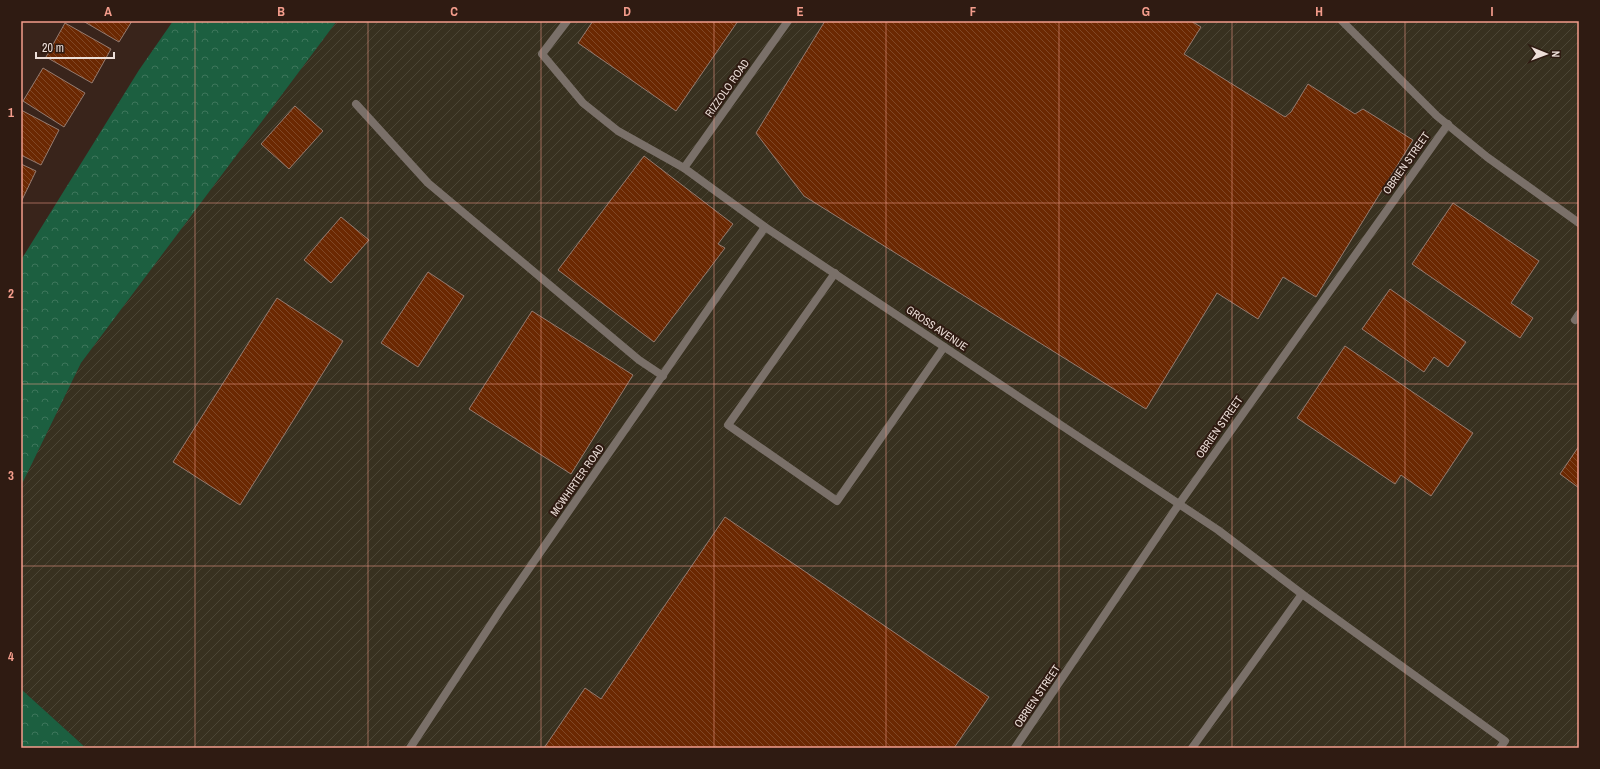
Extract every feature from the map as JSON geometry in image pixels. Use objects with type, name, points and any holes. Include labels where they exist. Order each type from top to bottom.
[{"type":"street","name":"GROSS AVENUE","points":[[566,21],[542,54],[583,103],[618,131],[684,168],[765,227],[1218,530],[1302,594],[1505,741],[1500,748]]},
{"type":"street","name":"RIZZOLO ROAD","points":[[684,168],[788,21]]},
{"type":"street","points":[[1342,21],[1437,116],[1487,157],[1579,223]]},
{"type":"street","points":[[356,104],[428,182],[639,360],[663,376]]},
{"type":"street","name":"OBRIEN STREET","points":[[1016,748],[1179,504],[1448,124]]},
{"type":"street","name":"MCWHIRTER ROAD","points":[[410,748],[502,609],[765,227]]},
{"type":"street","points":[[835,273],[728,425],[837,501],[944,347]]},
{"type":"street","points":[[1192,748],[1302,594]]},
{"type":"shaded area","points":[[337,21],[1579,21],[1579,748],[86,748],[21,689],[21,486],[81,363]]},
{"type":"green space","points":[[173,21],[337,21],[81,363],[21,486],[21,260],[139,70]]},
{"type":"green space","points":[[21,689],[86,748],[21,748]]},
{"type":"building","points":[[83,21],[132,21],[119,42]]},
{"type":"building","points":[[593,21],[738,21],[676,111],[578,43]]},
{"type":"building","points":[[825,21],[1191,21],[1201,27],[1184,54],[1285,117],[1291,112],[1308,84],[1355,114],[1363,109],[1413,140],[1316,297],[1283,277],[1258,319],[1217,293],[1146,409],[804,196],[756,133]]},
{"type":"building","points":[[65,23],[111,49],[92,83],[46,57]]},
{"type":"building","points":[[43,68],[85,93],[64,127],[23,101]]},
{"type":"building","points":[[295,106],[323,131],[289,169],[261,144]]},
{"type":"building","points":[[21,110],[59,130],[41,165],[21,155]]},
{"type":"building","points":[[644,156],[733,224],[718,244],[725,248],[654,342],[558,270]]},
{"type":"building","points":[[21,164],[36,171],[21,202]]},
{"type":"building","points":[[1453,203],[1539,261],[1511,303],[1533,318],[1520,338],[1412,264]]},
{"type":"building","points":[[341,217],[369,240],[331,283],[304,260]]},
{"type":"building","points":[[428,272],[464,296],[418,367],[381,343]]},
{"type":"building","points":[[1390,289],[1466,342],[1448,367],[1434,357],[1424,372],[1362,329]]},
{"type":"building","points":[[277,298],[343,341],[240,505],[173,462]]},
{"type":"building","points":[[532,311],[633,375],[571,474],[469,409]]},
{"type":"building","points":[[1345,346],[1473,433],[1431,496],[1401,475],[1395,484],[1297,418]]},
{"type":"building","points":[[1579,446],[1579,488],[1560,474]]},
{"type":"building","points":[[725,517],[989,697],[954,748],[544,748],[585,688],[601,699]]}]
